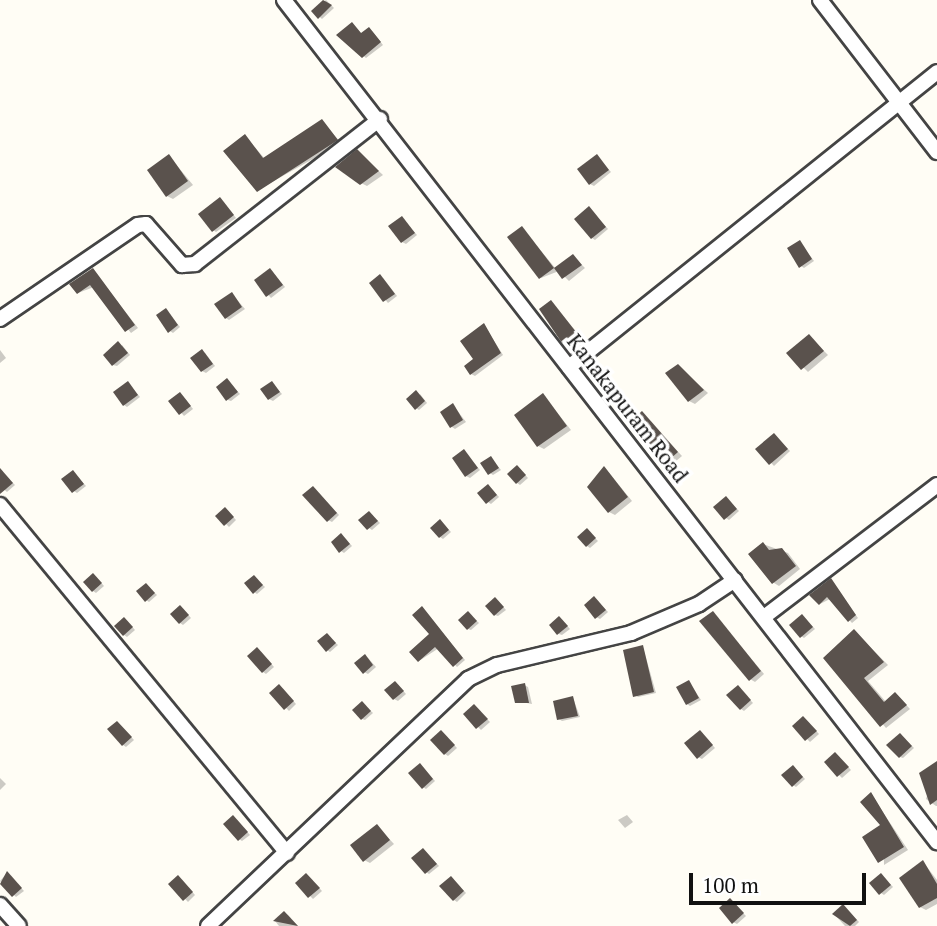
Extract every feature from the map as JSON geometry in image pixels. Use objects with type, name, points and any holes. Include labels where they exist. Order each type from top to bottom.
[{"type":"street","name":"Kanakapuram Road","points":[[284,0],[380,119],[937,842]]},
{"type":"street","points":[[820,0],[937,152]]},
{"type":"street","points":[[569,367],[937,72]]},
{"type":"street","points":[[0,319],[138,225],[146,224],[182,265],[195,264],[380,119]]},
{"type":"street","points":[[764,617],[937,485]]},
{"type":"street","points":[[0,505],[287,853]]},
{"type":"street","points":[[208,926],[468,678],[497,665],[631,633],[699,604],[735,580]]},
{"type":"street","points":[[0,905],[19,926]]},
{"type":"building","points":[[323,0],[332,5],[318,19],[311,11]]},
{"type":"building","points":[[352,22],[361,33],[369,27],[381,42],[362,58],[336,35]]},
{"type":"building","points":[[322,119],[338,140],[257,192],[223,151],[245,134],[263,158]]},
{"type":"building","points":[[357,149],[379,171],[360,185],[335,167]]},
{"type":"building","points":[[169,154],[188,181],[166,197],[147,170]]},
{"type":"building","points":[[597,154],[609,170],[589,185],[577,169]]},
{"type":"building","points":[[220,197],[234,215],[212,232],[198,214]]},
{"type":"building","points":[[589,206],[606,227],[591,239],[574,219]]},
{"type":"building","points":[[402,216],[415,233],[401,243],[388,226]]},
{"type":"building","points":[[522,226],[554,268],[539,279],[507,237]]},
{"type":"building","points":[[800,240],[812,259],[799,268],[787,248]]},
{"type":"building","points":[[573,254],[582,265],[562,279],[554,268]]},
{"type":"building","points":[[93,268],[135,325],[125,332],[90,285],[77,294],[69,284]]},
{"type":"building","points":[[270,268],[283,285],[266,297],[254,280]]},
{"type":"building","points":[[380,274],[395,294],[383,302],[369,283]]},
{"type":"building","points":[[232,292],[242,307],[225,319],[214,304]]},
{"type":"building","points":[[551,300],[576,332],[562,343],[539,309]]},
{"type":"building","points":[[166,308],[178,325],[168,333],[156,315]]},
{"type":"building","points":[[484,323],[501,353],[470,375],[464,366],[473,359],[460,341]]},
{"type":"building","points":[[809,334],[824,351],[801,370],[786,353]]},
{"type":"building","points":[[118,341],[128,353],[112,366],[103,355]]},
{"type":"building","points":[[202,349],[213,364],[201,372],[190,358]]},
{"type":"building","points":[[678,364],[704,390],[688,402],[665,373]]},
{"type":"building","points":[[227,378],[238,392],[226,401],[216,387]]},
{"type":"building","points":[[128,381],[138,395],[123,406],[113,392]]},
{"type":"building","points":[[272,381],[280,392],[268,400],[260,389]]},
{"type":"building","points":[[416,390],[425,401],[415,410],[406,399]]},
{"type":"building","points":[[180,392],[191,406],[179,415],[168,401]]},
{"type":"building","points":[[543,393],[567,426],[537,447],[514,415]]},
{"type":"building","points":[[453,403],[463,420],[450,428],[440,412]]},
{"type":"building","points":[[642,411],[678,452],[663,465],[628,423]]},
{"type":"building","points":[[774,433],[788,449],[769,465],[755,449]]},
{"type":"building","points":[[464,449],[478,468],[465,477],[452,458]]},
{"type":"building","points":[[491,456],[499,468],[488,475],[480,463]]},
{"type":"building","points":[[517,465],[526,475],[516,484],[507,474]]},
{"type":"building","points":[[604,466],[628,497],[608,513],[587,487]]},
{"type":"building","points":[[0,468],[13,483],[0,494]]},
{"type":"building","points":[[73,470],[84,484],[72,493],[61,479]]},
{"type":"building","points":[[488,484],[497,495],[486,504],[477,493]]},
{"type":"building","points":[[313,486],[337,513],[327,522],[302,495]]},
{"type":"building","points":[[726,496],[737,509],[724,520],[713,507]]},
{"type":"building","points":[[225,507],[234,517],[224,526],[215,516]]},
{"type":"building","points":[[369,511],[378,521],[367,530],[358,520]]},
{"type":"building","points":[[440,519],[449,530],[439,538],[430,528]]},
{"type":"building","points":[[587,528],[596,538],[586,547],[577,537]]},
{"type":"building","points":[[341,533],[350,544],[339,553],[331,542]]},
{"type":"building","points":[[763,542],[769,550],[782,548],[796,566],[772,584],[748,554]]},
{"type":"building","points":[[93,573],[102,583],[92,592],[83,582]]},
{"type":"building","points":[[254,575],[263,585],[253,594],[244,583]]},
{"type":"building","points":[[831,578],[856,615],[848,622],[827,597],[819,605],[809,595]]},
{"type":"building","points":[[146,583],[155,593],[145,602],[136,591]]},
{"type":"building","points":[[594,596],[606,610],[595,619],[584,605]]},
{"type":"building","points":[[495,597],[504,607],[494,616],[485,606]]},
{"type":"building","points":[[180,605],[189,615],[179,624],[170,614]]},
{"type":"building","points":[[422,606],[463,658],[453,667],[435,647],[418,662],[409,652],[429,634],[412,615]]},
{"type":"building","points":[[468,611],[477,621],[467,630],[458,620]]},
{"type":"building","points":[[713,611],[761,671],[749,681],[699,621]]},
{"type":"building","points":[[802,614],[813,627],[800,638],[789,625]]},
{"type":"building","points":[[559,616],[568,626],[557,635],[549,625]]},
{"type":"building","points":[[124,617],[133,627],[123,636],[114,626]]},
{"type":"building","points":[[854,629],[884,662],[864,678],[884,702],[895,692],[907,705],[880,727],[823,658]]},
{"type":"building","points":[[327,633],[336,643],[326,652],[317,641]]},
{"type":"building","points":[[643,645],[654,692],[633,697],[623,650]]},
{"type":"building","points":[[257,647],[272,664],[262,673],[247,656]]},
{"type":"building","points":[[365,654],[373,665],[363,674],[354,663]]},
{"type":"building","points":[[689,680],[699,698],[686,705],[676,687]]},
{"type":"building","points":[[395,681],[404,691],[393,700],[384,690]]},
{"type":"building","points":[[525,683],[529,703],[515,703],[511,686]]},
{"type":"building","points":[[279,684],[294,701],[284,710],[269,693]]},
{"type":"building","points":[[738,685],[751,700],[740,710],[726,695]]},
{"type":"building","points":[[573,696],[578,716],[557,720],[553,701]]},
{"type":"building","points":[[362,701],[371,711],[361,720],[352,710]]},
{"type":"building","points":[[474,704],[488,719],[476,729],[463,714]]},
{"type":"building","points":[[803,716],[817,731],[805,741],[792,726]]},
{"type":"building","points":[[117,721],[132,737],[122,746],[107,729]]},
{"type":"building","points":[[441,730],[455,745],[444,755],[430,740]]},
{"type":"building","points":[[700,730],[713,745],[697,759],[684,743]]},
{"type":"building","points":[[900,733],[912,746],[899,758],[886,745]]},
{"type":"building","points":[[835,752],[849,767],[837,777],[824,762]]},
{"type":"building","points":[[937,761],[937,800],[930,805],[919,773]]},
{"type":"building","points":[[420,763],[433,779],[422,789],[408,773]]},
{"type":"building","points":[[793,765],[803,777],[792,787],[781,775]]},
{"type":"building","points":[[871,792],[904,847],[878,863],[862,837],[880,825],[860,802]]},
{"type":"building","points":[[233,815],[248,832],[238,841],[223,824]]},
{"type":"building","points":[[377,824],[390,840],[363,862],[350,845]]},
{"type":"building","points":[[423,848],[437,864],[425,874],[411,858]]},
{"type":"building","points":[[923,860],[937,884],[937,898],[919,908],[899,878]]},
{"type":"building","points":[[7,871],[22,888],[12,897],[0,884]]},
{"type":"building","points":[[306,873],[320,888],[308,898],[295,883]]},
{"type":"building","points":[[881,873],[891,885],[879,895],[869,883]]},
{"type":"building","points":[[178,875],[193,892],[183,901],[168,884]]},
{"type":"building","points":[[451,876],[464,891],[453,901],[439,886]]},
{"type":"building","points":[[730,898],[744,913],[732,924],[719,908]]},
{"type":"building","points":[[843,904],[857,920],[850,926],[832,914]]},
{"type":"building","points":[[284,911],[298,926],[273,921]]}]
